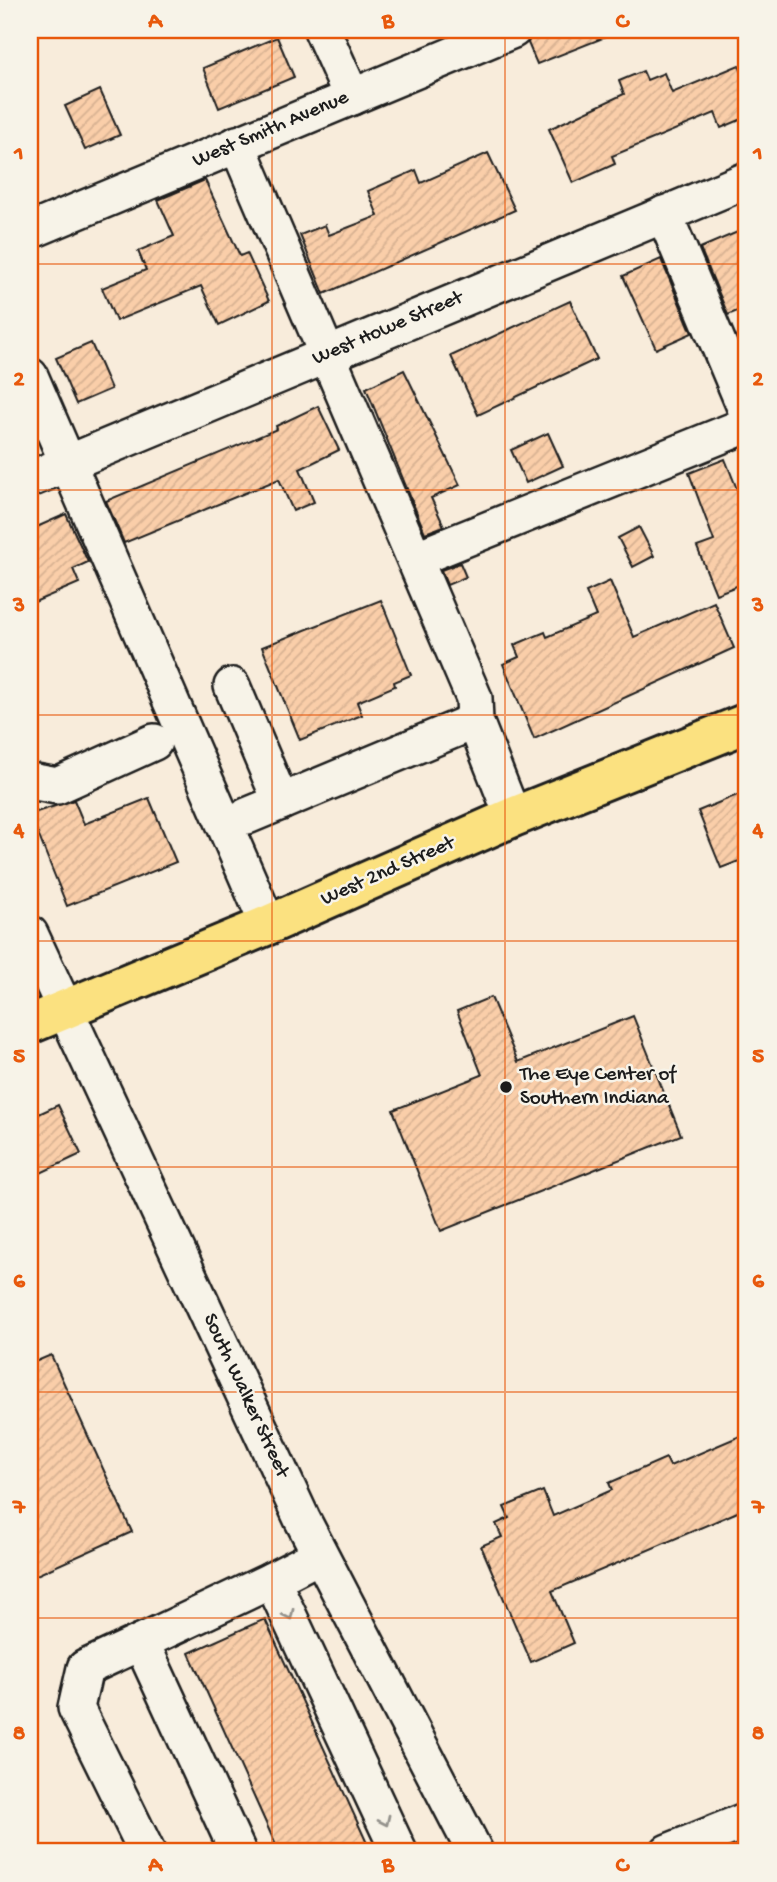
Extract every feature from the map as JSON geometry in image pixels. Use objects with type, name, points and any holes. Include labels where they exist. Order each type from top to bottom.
[{"type":"main road","name":"West 2nd Street","points":[[30,1024],[268,925],[513,817],[747,723]]},
{"type":"street","points":[[323,30],[352,97]]},
{"type":"street","name":"West Smith Avenue","points":[[30,231],[513,30]]},
{"type":"street","points":[[237,144],[474,698],[475,721],[513,817]]},
{"type":"street","name":"West Howe Street","points":[[30,479],[747,180]]},
{"type":"street","points":[[664,214],[747,411]]},
{"type":"street","points":[[30,376],[268,925]]},
{"type":"street","points":[[415,559],[747,425]]},
{"type":"street","points":[[232,686],[281,802]]},
{"type":"street","points":[[247,817],[475,721]]},
{"type":"street","points":[[30,781],[57,786],[153,742]]},
{"type":"street","name":"South Walker Street","points":[[30,934],[320,1555],[475,1852]]},
{"type":"street","points":[[147,1852],[76,1708],[85,1668],[320,1555]]},
{"type":"street","points":[[272,1580],[399,1852]]},
{"type":"street","points":[[141,1642],[238,1852]]},
{"type":"street","points":[[668,1852],[747,1820]]},
{"type":"building","points":[[533,30],[621,31],[537,64],[528,43]]},
{"type":"building","points":[[277,37],[294,77],[219,108],[203,68]]},
{"type":"building","points":[[739,65],[747,85],[747,117],[721,128],[715,113],[612,156],[615,164],[573,183],[549,129],[624,94],[619,81],[643,71],[647,80],[664,73],[672,93]]},
{"type":"building","points":[[100,90],[120,135],[85,150],[65,106]]},
{"type":"building","points":[[488,153],[515,210],[324,294],[300,235],[325,225],[329,235],[378,216],[368,191],[416,170],[421,183]]},
{"type":"building","points":[[205,180],[240,256],[247,253],[269,301],[219,325],[201,286],[116,321],[102,288],[146,270],[138,251],[174,236],[158,200]]},
{"type":"building","points":[[747,228],[747,307],[728,315],[700,248]]},
{"type":"building","points":[[661,259],[692,333],[656,349],[623,276]]},
{"type":"building","points":[[570,301],[597,359],[478,415],[451,356]]},
{"type":"building","points":[[91,343],[111,389],[76,404],[56,358]]},
{"type":"building","points":[[404,370],[460,485],[431,498],[444,526],[425,533],[366,388]]},
{"type":"building","points":[[318,406],[339,450],[300,469],[314,502],[293,511],[279,479],[124,543],[106,501],[277,429],[276,426]]},
{"type":"building","points":[[548,433],[563,466],[526,483],[511,450]]},
{"type":"building","points":[[725,459],[747,514],[747,582],[716,594],[697,547],[714,541],[689,473]]},
{"type":"building","points":[[66,514],[88,562],[73,569],[79,583],[30,604],[30,530]]},
{"type":"building","points":[[639,527],[654,556],[633,567],[618,538]]},
{"type":"building","points":[[460,563],[466,577],[447,585],[441,570]]},
{"type":"building","points":[[610,581],[634,637],[714,602],[734,648],[534,739],[503,664],[519,657],[514,645],[545,632],[547,637],[596,616],[586,592]]},
{"type":"building","points":[[381,600],[411,675],[394,682],[395,686],[357,702],[362,715],[300,740],[262,647]]},
{"type":"building","points":[[747,791],[747,858],[721,868],[698,811]]},
{"type":"building","points":[[149,798],[176,862],[67,906],[30,814],[74,800],[84,824]]},
{"type":"building","points":[[491,997],[518,1062],[633,1016],[681,1135],[441,1231],[393,1110],[482,1075],[457,1011]]},
{"type":"building","points":[[58,1105],[81,1154],[30,1178],[30,1118]]},
{"type":"building","points":[[51,1355],[132,1532],[30,1578],[30,1364]]},
{"type":"building","points":[[747,1433],[747,1508],[552,1591],[574,1643],[531,1662],[481,1546],[502,1537],[496,1524],[509,1518],[504,1507],[543,1491],[553,1516],[612,1490],[609,1483],[666,1458],[670,1466]]},
{"type":"building","points":[[265,1619],[371,1852],[279,1852],[189,1653]]},
{"type":"place","name":"The Eye Center of Southern Indiana","points":[[506,1087]]}]
